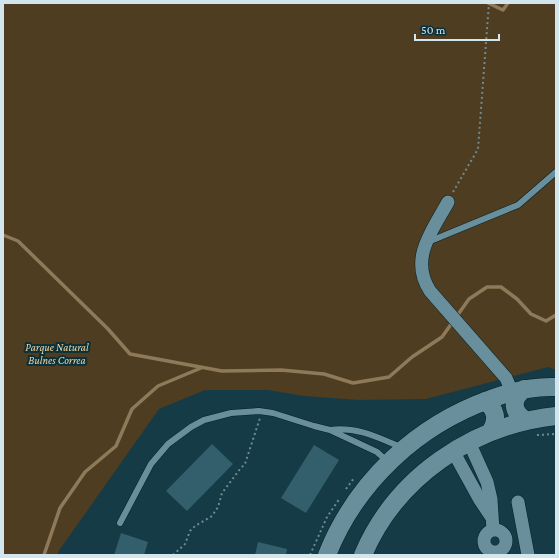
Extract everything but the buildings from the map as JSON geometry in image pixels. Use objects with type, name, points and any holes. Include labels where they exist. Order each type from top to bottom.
[{"type":"street","points":[[448,202],[426,243],[421,256],[421,271],[426,285],[471,339],[518,391]]},
{"type":"street","points":[[327,555],[339,529],[361,494],[404,448],[445,420],[485,401],[518,391],[556,387]]},
{"type":"street","points":[[518,391],[515,401],[515,409],[519,416],[525,420]]},
{"type":"street","points":[[485,401],[494,411],[496,418],[492,431]]},
{"type":"street","points":[[363,555],[380,523],[400,497],[422,474],[453,451],[492,431],[525,420],[556,416]]},
{"type":"street","points":[[453,451],[493,525],[505,537],[505,544],[502,553],[484,552],[485,536],[493,525],[491,499],[487,482],[469,442]]},
{"type":"street","points":[[518,502],[528,555]]},
{"type":"lane","points":[[426,243],[518,205],[556,172]]},
{"type":"lane","points":[[120,523],[151,464],[168,444],[179,434],[204,420],[217,416],[245,411],[287,416],[330,430],[377,452],[389,463]]},
{"type":"lane","points":[[330,430],[340,428],[353,429],[404,448]]},
{"type":"path","points":[[448,202],[478,148],[489,3]]},
{"type":"path","points":[[173,555],[185,544],[190,531],[195,526],[212,516],[218,507],[222,493],[245,464],[263,412]]},
{"type":"green space","name":"Parque Natural Bulnes Correa","points":[[3,3],[556,3],[556,370],[548,367],[426,399],[358,400],[304,396],[268,390],[205,390],[159,409],[58,552],[58,555],[3,555]]},
{"type":"waterway","points":[[488,3],[503,10],[508,3]]},
{"type":"waterway","points":[[3,235],[18,241],[108,329],[130,354],[222,371],[281,370],[324,374],[353,383],[389,377],[412,357],[442,337],[469,299],[487,287],[501,287],[517,299],[531,314],[546,321],[556,315]]},
{"type":"waterway","points":[[44,555],[60,508],[85,472],[116,446],[132,409],[158,386],[201,368]]}]
